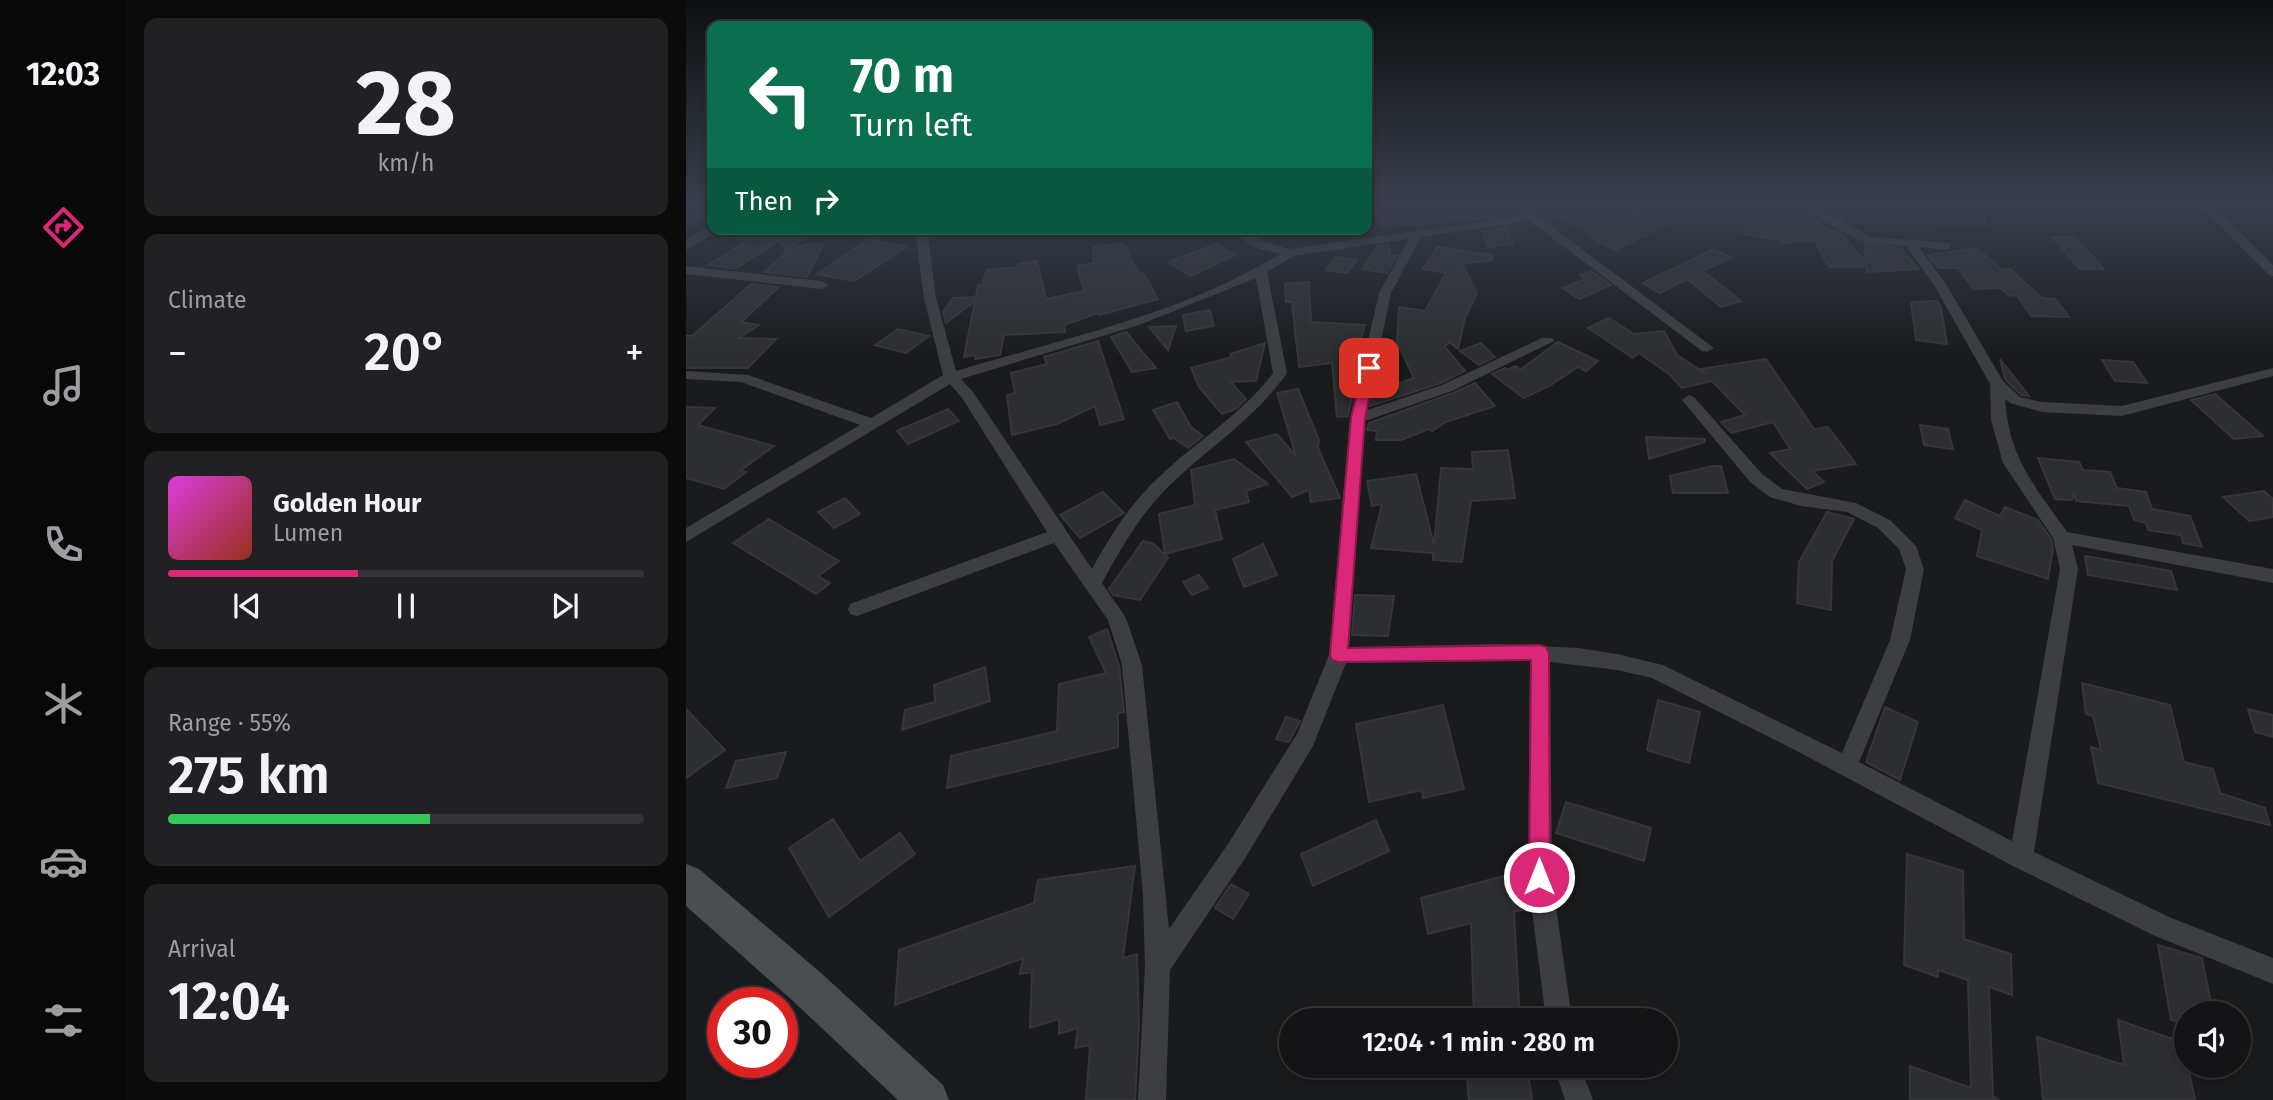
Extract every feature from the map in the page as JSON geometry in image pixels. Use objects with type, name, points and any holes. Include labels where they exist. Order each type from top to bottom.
[{"type":"main road","points":[[686,882],[807,987],[928,1100]]},
{"type":"street","points":[[924,253],[930,298],[951,377],[968,395],[1058,535],[1117,618],[1132,665],[1154,895],[1158,966],[1152,1100]]},
{"type":"street","points":[[688,532],[951,377],[1134,323],[1210,294],[1261,271],[1289,253]]},
{"type":"street","points":[[1158,966],[1236,852],[1306,739],[1339,655],[1358,418],[1385,293],[1407,253]]},
{"type":"street","points":[[1581,253],[1707,348]]},
{"type":"street","points":[[1918,253],[1940,284],[1997,384],[2015,400],[2042,407],[2122,411],[2273,372]]},
{"type":"street","points":[[2254,253],[2273,272]]},
{"type":"street","points":[[686,270],[822,285]]},
{"type":"street","points":[[1092,585],[1118,536],[1164,481],[1248,412],[1267,393],[1280,373],[1261,271]]},
{"type":"street","points":[[1358,418],[1447,388],[1547,341]]},
{"type":"street","points":[[686,375],[743,378],[872,424]]},
{"type":"street","points":[[1997,384],[1999,420],[2011,463],[2061,537],[2069,569],[2021,858]]},
{"type":"street","points":[[1689,400],[1756,478],[1776,493],[1801,500],[1850,507],[1884,524],[1907,546],[1914,569],[1900,639],[1847,766]]},
{"type":"street","points":[[857,609],[1058,535]]},
{"type":"street","points":[[2061,537],[2273,576]]},
{"type":"street","points":[[1339,655],[1540,653],[1634,665],[1656,671],[1847,766],[2021,858],[2162,926],[2273,971]]},
{"type":"street","points":[[1540,653],[1539,877],[1557,1008]]},
{"type":"street","points":[[1571,1078],[1579,1100]]},
{"type":"building","points":[[727,253],[759,253],[735,269],[708,265]]},
{"type":"building","points":[[786,253],[819,253],[807,277],[764,272]]},
{"type":"building","points":[[848,253],[897,253],[854,281],[817,274]]},
{"type":"building","points":[[1093,253],[1128,253],[1158,299],[1099,315],[1098,313],[1064,325],[1065,332],[1004,335],[1000,355],[975,359],[976,355],[964,357],[975,301],[946,323],[943,312],[953,298],[976,297],[978,285],[982,285],[987,270],[1018,267],[1018,264],[1037,261],[1046,299],[1084,291],[1077,266],[1094,263]]},
{"type":"building","points":[[1191,253],[1235,255],[1191,276],[1168,262]]},
{"type":"building","points":[[1373,253],[1397,256],[1387,273],[1362,269]]},
{"type":"building","points":[[1433,253],[1492,255],[1492,260],[1462,264],[1477,293],[1465,318],[1458,349],[1449,342],[1445,347],[1465,371],[1441,383],[1370,406],[1373,393],[1414,378],[1397,342],[1399,307],[1425,311],[1446,273],[1423,269]]},
{"type":"building","points":[[1705,253],[1722,253],[1731,258],[1703,271],[1741,301],[1721,307],[1687,279],[1660,293],[1643,283]]},
{"type":"building","points":[[1821,253],[1858,253],[1866,263],[1865,253],[1905,253],[1919,269],[1867,272],[1866,267],[1829,267]]},
{"type":"building","points":[[1983,253],[2002,270],[2010,269],[2042,298],[2055,299],[2069,317],[2031,316],[2017,295],[2009,296],[2001,288],[1974,289],[1958,268],[1938,268],[1928,255]]},
{"type":"building","points":[[2066,253],[2090,253],[2104,269],[2080,269]]},
{"type":"building","points":[[1335,257],[1357,260],[1347,273],[1326,270]]},
{"type":"building","points":[[1591,271],[1611,285],[1579,299],[1563,288],[1585,279],[1580,275]]},
{"type":"building","points":[[1309,282],[1311,322],[1365,325],[1354,364],[1356,379],[1348,416],[1337,417],[1332,363],[1299,367],[1292,302],[1286,302],[1285,284]]},
{"type":"building","points":[[751,284],[779,287],[741,322],[759,325],[739,338],[776,339],[748,368],[686,368],[686,336],[692,336]]},
{"type":"building","points":[[1937,301],[1941,307],[1947,344],[1916,340],[1911,302]]},
{"type":"building","points":[[1210,310],[1214,326],[1186,331],[1183,315]]},
{"type":"building","points":[[1609,318],[1634,334],[1664,331],[1677,355],[1706,374],[1701,369],[1766,359],[1814,429],[1828,427],[1856,464],[1812,471],[1824,482],[1807,489],[1770,453],[1790,449],[1773,422],[1732,433],[1721,422],[1745,415],[1712,381],[1682,388],[1670,375],[1639,353],[1633,358],[1588,328]]},
{"type":"building","points":[[1176,326],[1168,350],[1149,327]]},
{"type":"building","points":[[898,329],[929,336],[906,353],[875,345]]},
{"type":"building","points":[[1126,332],[1156,368],[1132,372],[1111,337]]},
{"type":"building","points":[[1098,341],[1124,419],[1100,425],[1095,406],[1057,424],[1012,435],[1007,395],[1015,393],[1011,373],[1047,364],[1044,357]]},
{"type":"building","points":[[1558,342],[1598,361],[1586,371],[1578,367],[1551,385],[1524,398],[1492,374],[1516,366],[1520,370]]},
{"type":"building","points":[[1265,343],[1256,381],[1231,382],[1246,399],[1236,409],[1222,414],[1199,387],[1191,368],[1232,357],[1230,354]]},
{"type":"building","points":[[1481,343],[1495,357],[1479,365],[1460,351]]},
{"type":"building","points":[[2000,359],[2029,396],[2021,395],[2005,379]]},
{"type":"building","points":[[2102,360],[2133,362],[2147,383],[2115,381]]},
{"type":"building","points":[[1475,383],[1495,406],[1401,440],[1376,440],[1377,431],[1367,430],[1369,423]]},
{"type":"building","points":[[1298,389],[1319,440],[1318,448],[1340,498],[1311,502],[1309,490],[1292,497],[1246,442],[1277,434],[1296,456],[1277,393]]},
{"type":"building","points":[[2215,394],[2263,436],[2234,439],[2191,400]]},
{"type":"building","points":[[1177,402],[1191,427],[1203,436],[1188,448],[1174,438],[1170,439],[1153,410]]},
{"type":"building","points":[[686,407],[715,408],[698,425],[774,446],[740,471],[746,472],[724,489],[686,478]]},
{"type":"building","points":[[948,409],[959,421],[908,444],[897,431]]},
{"type":"building","points":[[1920,425],[1948,429],[1953,449],[1924,445]]},
{"type":"building","points":[[1646,437],[1705,439],[1705,442],[1649,459]]},
{"type":"building","points":[[1508,450],[1515,498],[1471,501],[1462,562],[1433,560],[1433,553],[1371,548],[1382,504],[1372,506],[1367,481],[1416,474],[1434,545],[1441,468],[1473,469],[1472,452]]},
{"type":"building","points":[[2038,458],[2079,462],[2083,470],[2110,472],[2117,488],[2146,492],[2152,509],[2190,516],[2202,547],[2183,543],[2181,535],[2148,530],[2146,523],[2134,520],[2129,506],[2076,501],[2074,494],[2072,500],[2055,499]]},
{"type":"building","points":[[1234,459],[1268,484],[1246,491],[1249,502],[1215,510],[1222,539],[1165,554],[1159,514],[1195,505],[1191,470]]},
{"type":"building","points":[[1721,466],[1728,493],[1673,493],[1670,476]]},
{"type":"building","points":[[2264,491],[2273,499],[2273,517],[2249,521],[2223,497]]},
{"type":"building","points":[[1103,492],[1124,513],[1080,538],[1060,515]]},
{"type":"building","points":[[845,498],[860,514],[834,528],[818,512]]},
{"type":"building","points":[[1965,500],[2000,516],[2005,507],[2038,520],[2051,539],[2053,549],[2048,579],[1977,556],[1982,530],[1955,518]]},
{"type":"building","points":[[1827,512],[1854,519],[1832,561],[1831,610],[1797,603],[1799,562]]},
{"type":"building","points":[[769,519],[839,561],[818,576],[830,583],[816,594],[733,543]]},
{"type":"building","points":[[1143,541],[1154,544],[1168,558],[1140,600],[1113,595],[1109,589]]},
{"type":"building","points":[[1263,544],[1277,575],[1244,587],[1233,559]]},
{"type":"building","points":[[2085,556],[2171,571],[2177,590],[2088,575]]},
{"type":"building","points":[[1199,575],[1208,588],[1192,595],[1183,582]]},
{"type":"building","points":[[1355,595],[1394,596],[1388,636],[1352,635]]},
{"type":"building","points":[[1107,629],[1119,666],[1124,712],[1118,713],[1118,747],[947,788],[951,756],[1057,731],[1059,684],[1106,673],[1089,637]]},
{"type":"building","points":[[985,667],[990,701],[902,730],[905,710],[935,702],[934,685]]},
{"type":"building","points":[[2082,683],[2170,705],[2184,762],[2213,769],[2220,793],[2265,808],[2270,825],[2098,783],[2091,747],[2101,750],[2093,716],[2086,714]]},
{"type":"building","points":[[1658,700],[1700,712],[1689,763],[1647,750]]},
{"type":"building","points":[[1443,705],[1464,789],[1423,798],[1422,790],[1369,802],[1356,724]]},
{"type":"building","points":[[1885,707],[1918,722],[1900,780],[1866,762]]},
{"type":"building","points":[[686,709],[725,750],[686,778]]},
{"type":"building","points":[[2248,709],[2273,715],[2273,737],[2255,732]]},
{"type":"building","points":[[1286,717],[1300,721],[1289,742],[1276,739]]},
{"type":"building","points":[[786,752],[777,778],[726,788],[736,761]]},
{"type":"building","points":[[1566,802],[1651,828],[1644,861],[1556,833]]},
{"type":"building","points":[[833,819],[860,861],[900,833],[915,854],[829,917],[789,848]]},
{"type":"building","points":[[1376,820],[1389,851],[1313,886],[1301,854]]},
{"type":"building","points":[[1907,854],[1963,871],[1964,939],[2011,954],[2012,995],[1989,987],[1993,1096],[1999,1100],[1910,1100],[1910,1066],[1971,1088],[1968,980],[1938,970],[1938,977],[1904,965]]},
{"type":"building","points":[[1135,866],[1123,958],[1137,954],[1139,1023],[1135,1100],[1086,1100],[1090,1045],[1075,1048],[1078,1028],[1059,1034],[1059,1019],[1030,1028],[1032,972],[1020,974],[1023,958],[895,1005],[899,950],[1034,903],[1038,880]]},
{"type":"building","points":[[1515,873],[1526,909],[1514,912],[1519,1008],[1474,1008],[1471,923],[1428,934],[1421,898]]},
{"type":"building","points":[[1231,884],[1249,894],[1233,919],[1215,908]]},
{"type":"building","points":[[2158,945],[2202,958],[2211,1001],[2174,1001],[2174,1021],[2171,1020]]},
{"type":"building","points":[[2118,1020],[2174,1040],[2174,1078],[2190,1078],[2195,1100],[2043,1100],[2037,1037],[2124,1065]]},
{"type":"building","points":[[1467,1078],[1529,1078],[1532,1100],[1469,1100]]},
{"type":"route","points":[[1369,368],[1358,418],[1339,655],[1540,653],[1539,877]]}]
